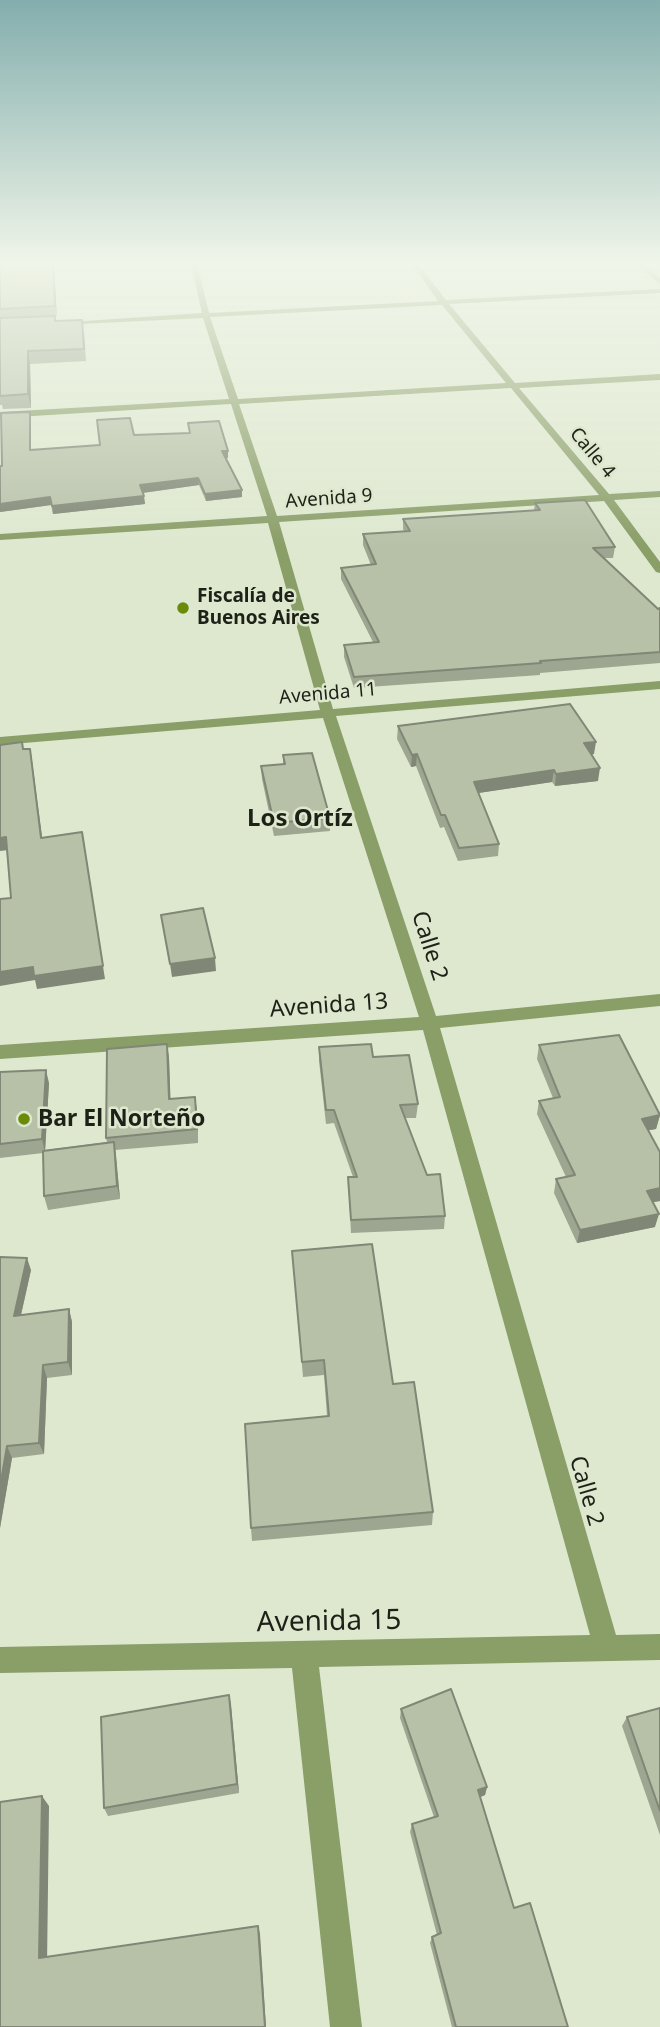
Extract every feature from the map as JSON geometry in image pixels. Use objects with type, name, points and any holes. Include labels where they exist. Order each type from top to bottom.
[{"type":"street","name":"Calle 2","points":[[219,359],[273,520],[328,713],[430,1023],[606,1646]]},
{"type":"street","name":"Calle 4","points":[[491,359],[607,498],[660,570]]},
{"type":"street","points":[[0,415],[660,377]]},
{"type":"street","name":"Avenida 9","points":[[0,537],[660,494]]},
{"type":"street","name":"Avenida 11","points":[[0,741],[660,685]]},
{"type":"street","name":"Avenida 13","points":[[0,1052],[430,1023],[660,1000]]},
{"type":"street","name":"Avenida 15","points":[[0,1661],[606,1646],[660,1647]]},
{"type":"street","points":[[304,1655],[346,2027]]},
{"type":"building","points":[[0,359],[28,359],[28,394],[0,396]]},
{"type":"building","points":[[30,412],[30,450],[100,445],[97,420],[130,418],[134,435],[190,433],[188,423],[219,421],[228,451],[222,451],[242,490],[205,494],[198,478],[140,485],[144,496],[52,506],[50,497],[0,504],[1,413]]},
{"type":"building","points":[[585,500],[615,547],[593,548],[660,608],[660,652],[354,677],[344,645],[379,642],[341,568],[376,564],[363,534],[410,531],[403,519],[540,510],[535,503]]},
{"type":"building","points":[[570,704],[596,742],[584,743],[600,768],[556,774],[554,770],[474,782],[499,844],[459,848],[445,815],[441,815],[417,754],[412,755],[398,726]]},
{"type":"building","points":[[22,742],[23,749],[30,749],[41,838],[82,832],[103,966],[34,976],[33,967],[0,972],[0,899],[11,898],[6,837],[0,838],[0,745]]},
{"type":"building","points":[[312,753],[330,818],[274,823],[261,766],[285,764],[283,755]]},
{"type":"building","points":[[203,908],[215,958],[170,964],[161,915]]},
{"type":"building","points":[[619,1035],[660,1115],[642,1119],[660,1152],[660,1188],[647,1191],[659,1214],[580,1230],[556,1179],[575,1175],[539,1101],[560,1097],[539,1045]]},
{"type":"building","points":[[167,1044],[169,1099],[195,1097],[197,1129],[106,1138],[107,1049]]},
{"type":"building","points":[[371,1044],[373,1057],[409,1055],[418,1104],[400,1105],[427,1175],[440,1174],[445,1216],[351,1220],[348,1177],[357,1177],[334,1110],[326,1110],[319,1047]]},
{"type":"building","name":"Bar El Norteño","points":[[46,1070],[42,1139],[0,1144],[0,1072]]},
{"type":"building","points":[[114,1142],[117,1186],[44,1196],[43,1151]]},
{"type":"building","points":[[372,1244],[393,1384],[414,1382],[433,1512],[251,1528],[245,1424],[329,1416],[324,1360],[302,1362],[292,1251]]},
{"type":"building","points":[[0,1257],[27,1258],[14,1316],[69,1309],[68,1362],[43,1365],[39,1443],[7,1446],[0,1487]]},
{"type":"building","points":[[451,1689],[487,1787],[478,1790],[514,1908],[530,1903],[568,2027],[456,2027],[432,1937],[441,1933],[412,1824],[438,1816],[401,1709]]},
{"type":"building","points":[[229,1695],[237,1784],[104,1808],[101,1717]]},
{"type":"building","points":[[660,1708],[660,1811],[627,1717]]},
{"type":"building","points":[[42,1796],[39,1958],[258,1926],[265,2027],[0,2027],[0,1802]]},
{"type":"place","name":"Fiscalía de Buenos Aires","points":[[183,608]]},
{"type":"place","name":"Bar El Norteño","points":[[24,1119]]},
{"type":"district","name":"Los Ortíz","points":[[300,819]]}]
